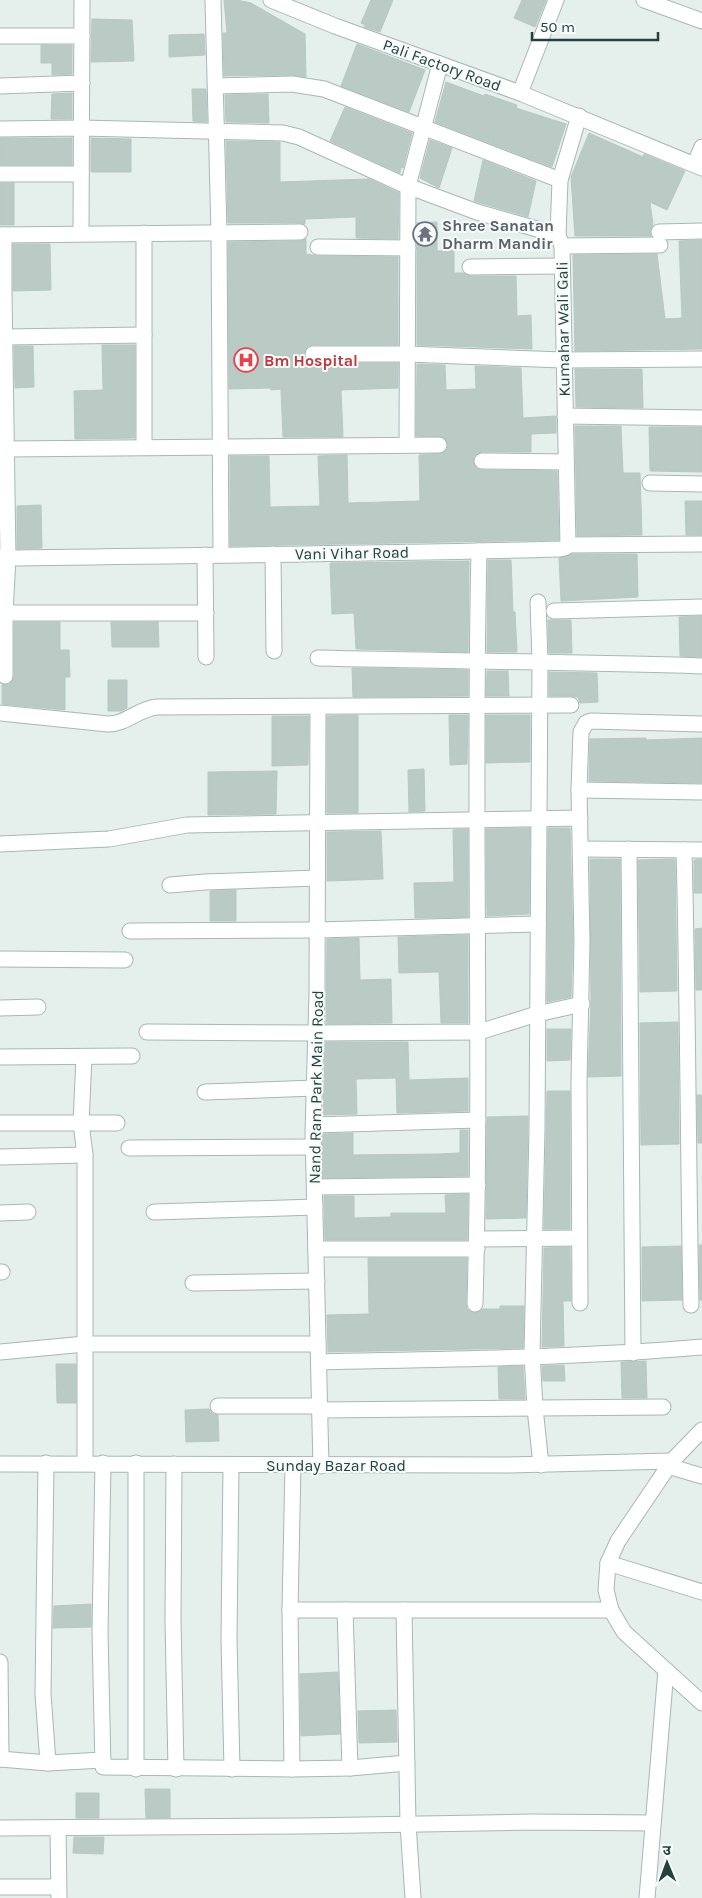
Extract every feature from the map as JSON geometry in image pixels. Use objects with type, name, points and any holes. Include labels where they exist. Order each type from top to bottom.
[{"type":"street","points":[[81,233],[82,0]]},
{"type":"street","points":[[213,0],[219,233],[221,555]]},
{"type":"street","name":"Pali Factory Road","points":[[271,0],[335,26],[520,93],[556,0]]},
{"type":"street","points":[[644,0],[702,21]]},
{"type":"street","points":[[0,36],[82,36]]},
{"type":"street","points":[[407,445],[408,186],[440,64]]},
{"type":"street","points":[[0,86],[82,83]]},
{"type":"street","points":[[216,86],[267,83],[308,86],[339,94],[560,180]]},
{"type":"street","points":[[520,93],[698,166],[702,147]]},
{"type":"street","name":"Kumahar Wali Gali","points":[[568,545],[560,180],[579,116]]},
{"type":"street","points":[[0,129],[82,128],[283,133],[300,137],[408,186],[560,240],[659,238],[702,231]]},
{"type":"street","points":[[0,174],[81,174]]},
{"type":"street","points":[[5,676],[6,614],[4,557],[7,449],[2,235],[300,232]]},
{"type":"street","points":[[144,233],[144,447]]},
{"type":"street","points":[[318,247],[408,248]]},
{"type":"street","points":[[470,267],[562,266]]},
{"type":"street","points":[[4,337],[144,335]]},
{"type":"street","points":[[313,354],[408,354],[563,360],[702,359]]},
{"type":"street","points":[[565,416],[702,418]]},
{"type":"street","points":[[7,449],[439,445]]},
{"type":"street","points":[[482,461],[566,462]]},
{"type":"street","points":[[650,483],[702,484]]},
{"type":"street","name":"Vani Vihar Road","points":[[4,557],[479,551],[560,549],[568,545],[702,544]]},
{"type":"street","points":[[475,1304],[478,1185],[476,706],[479,551]]},
{"type":"street","points":[[273,554],[274,651]]},
{"type":"street","points":[[205,555],[206,657]]},
{"type":"street","points":[[538,602],[540,661],[538,705],[538,924],[532,1357],[534,1408],[541,1465]]},
{"type":"street","points":[[554,611],[702,607]]},
{"type":"street","points":[[6,614],[206,613]]},
{"type":"street","points":[[318,658],[477,662],[540,661],[702,666]]},
{"type":"street","points":[[0,713],[117,724],[146,708],[156,707],[571,705]]},
{"type":"street","name":"Nand Ram Park Main Road","points":[[318,707],[314,1147],[321,1466]]},
{"type":"street","points":[[580,1303],[579,1081],[582,1004],[579,790],[581,732],[586,723],[591,721],[702,724]]},
{"type":"street","points":[[579,790],[702,792]]},
{"type":"street","points":[[0,844],[109,839],[187,825],[580,818]]},
{"type":"street","points":[[580,849],[702,850]]},
{"type":"street","points":[[629,849],[633,1353]]},
{"type":"street","points":[[684,850],[691,1304]]},
{"type":"street","points":[[170,885],[317,878]]},
{"type":"street","points":[[130,931],[317,930],[538,924]]},
{"type":"street","points":[[0,959],[125,960]]},
{"type":"street","points":[[147,1032],[478,1032],[537,1014],[582,1004]]},
{"type":"street","points":[[0,1008],[38,1007]]},
{"type":"street","points":[[84,1056],[81,1124],[85,1155],[85,1463]]},
{"type":"street","points":[[0,1057],[132,1056]]},
{"type":"street","points":[[206,1092],[314,1088]]},
{"type":"street","points":[[314,1125],[478,1120]]},
{"type":"street","points":[[0,1123],[117,1123]]},
{"type":"street","points":[[129,1148],[314,1147]]},
{"type":"street","points":[[0,1157],[85,1155]]},
{"type":"street","points":[[315,1187],[478,1185]]},
{"type":"street","points":[[154,1212],[315,1207]]},
{"type":"street","points":[[0,1213],[28,1212]]},
{"type":"street","points":[[316,1249],[477,1244],[534,1238],[580,1238]]},
{"type":"street","points":[[194,1283],[317,1281]]},
{"type":"street","points":[[0,1352],[85,1344],[318,1344]]},
{"type":"street","points":[[319,1362],[532,1357],[633,1353],[702,1347]]},
{"type":"street","points":[[218,1406],[320,1408],[663,1407]]},
{"type":"street","points":[[702,1430],[670,1464],[618,1541],[608,1563],[606,1590],[611,1610],[624,1632],[702,1703]]},
{"type":"street","points":[[103,1462],[100,1632],[103,1760],[105,1768],[292,1769],[350,1768],[407,1763]]},
{"type":"street","name":"Sunday Bazar Road","points":[[0,1464],[103,1462],[321,1466],[670,1464],[702,1476]]},
{"type":"street","points":[[46,1463],[43,1694],[48,1763]]},
{"type":"street","points":[[136,1463],[136,1769]]},
{"type":"street","points":[[174,1464],[176,1769]]},
{"type":"street","points":[[231,1464],[229,1639],[232,1769]]},
{"type":"street","points":[[292,1769],[290,1610],[293,1465]]},
{"type":"street","points":[[608,1563],[702,1592]]},
{"type":"street","points":[[290,1610],[611,1610]]},
{"type":"street","points":[[345,1610],[350,1768]]},
{"type":"street","points":[[404,1610],[408,1824],[412,1898]]},
{"type":"street","points":[[0,1662],[0,1759],[48,1763],[103,1760]]},
{"type":"street","points":[[647,1898],[666,1670]]},
{"type":"street","points":[[0,1828],[532,1822],[653,1823]]},
{"type":"street","points":[[0,1887],[58,1892],[58,1828]]},
{"type":"building","points":[[224,0],[251,3],[305,34],[306,77],[292,75],[224,76],[223,33],[227,33]]},
{"type":"building","points":[[371,0],[393,0],[380,32],[364,27],[365,25],[361,23]]},
{"type":"building","points":[[522,0],[546,0],[535,27],[514,18]]},
{"type":"building","points":[[92,19],[132,20],[134,61],[91,62]]},
{"type":"building","points":[[204,34],[205,55],[169,57],[169,35]]},
{"type":"building","points":[[357,44],[425,70],[409,112],[341,86]]},
{"type":"building","points":[[41,45],[72,45],[72,74],[52,75],[52,63],[41,63]]},
{"type":"building","points":[[446,82],[484,96],[485,94],[517,105],[516,108],[566,124],[552,167],[435,122]]},
{"type":"building","points":[[192,89],[206,89],[207,122],[193,121]]},
{"type":"building","points":[[72,93],[72,119],[51,119],[52,94]]},
{"type":"building","points":[[268,94],[269,123],[226,122],[225,95]]},
{"type":"building","points":[[345,107],[412,133],[400,173],[330,141]]},
{"type":"building","points":[[589,133],[643,157],[644,154],[685,171],[667,210],[650,202],[653,225],[650,232],[651,236],[575,236],[571,177]]},
{"type":"building","points":[[0,138],[72,138],[72,165],[0,165]]},
{"type":"building","points":[[91,138],[131,139],[131,172],[91,172]]},
{"type":"building","points":[[430,140],[452,148],[439,188],[420,178]]},
{"type":"building","points":[[226,141],[280,142],[280,182],[369,179],[399,193],[398,239],[356,238],[356,217],[305,219],[305,224],[228,223]]},
{"type":"building","points":[[483,160],[536,181],[528,217],[474,201]]},
{"type":"building","points":[[0,183],[14,183],[14,225],[0,225]]},
{"type":"building","points":[[437,222],[437,251],[454,250],[454,273],[463,273],[470,276],[516,276],[517,316],[531,315],[532,349],[417,345],[417,223]]},
{"type":"building","points":[[306,239],[306,254],[317,256],[398,257],[398,345],[313,345],[308,346],[305,350],[305,358],[313,363],[398,363],[398,388],[341,390],[343,437],[283,437],[281,389],[229,389],[228,242],[300,241]]},
{"type":"building","points":[[702,240],[702,349],[575,351],[573,255],[657,254],[665,319],[682,318],[679,241]]},
{"type":"building","points":[[13,244],[50,244],[51,290],[13,291]]},
{"type":"building","points":[[102,345],[135,345],[135,438],[75,439],[74,391],[103,390]]},
{"type":"building","points":[[14,346],[33,346],[34,387],[15,388]]},
{"type":"building","points":[[417,364],[445,365],[446,390],[476,389],[475,366],[521,368],[523,418],[556,416],[556,433],[531,434],[531,452],[482,452],[474,456],[473,461],[477,469],[482,470],[557,471],[559,540],[230,546],[230,456],[269,456],[270,507],[320,506],[318,456],[347,455],[348,503],[420,501],[419,455],[443,453],[447,449],[448,444],[443,437],[416,436]]},
{"type":"building","points":[[575,369],[642,369],[643,408],[576,407]]},
{"type":"building","points":[[575,426],[621,426],[623,473],[640,473],[642,535],[577,536]]},
{"type":"building","points":[[649,427],[702,427],[702,472],[650,471]]},
{"type":"building","points":[[685,501],[702,501],[702,535],[686,535]]},
{"type":"building","points":[[41,505],[42,548],[17,549],[17,506]]},
{"type":"building","points":[[572,554],[637,554],[638,597],[561,601],[559,558]]},
{"type":"building","points":[[488,560],[511,560],[517,652],[487,652]]},
{"type":"building","points":[[469,561],[468,652],[356,649],[354,613],[332,614],[330,563]]},
{"type":"building","points":[[702,616],[702,657],[680,656],[679,617]]},
{"type":"building","points":[[548,620],[571,620],[572,653],[549,653]]},
{"type":"building","points":[[14,622],[60,622],[60,650],[69,650],[70,677],[65,677],[65,710],[2,704],[2,685],[10,684],[14,676]]},
{"type":"building","points":[[111,622],[158,622],[159,647],[112,647]]},
{"type":"building","points":[[352,668],[468,670],[468,696],[353,697]]},
{"type":"building","points":[[487,671],[508,671],[509,696],[486,696]]},
{"type":"building","points":[[549,672],[597,673],[598,702],[580,703],[578,697],[549,696]]},
{"type":"building","points":[[108,680],[127,680],[127,708],[122,711],[108,711]]},
{"type":"building","points":[[358,715],[358,813],[327,813],[327,716]]},
{"type":"building","points":[[449,715],[468,715],[467,764],[450,765]]},
{"type":"building","points":[[486,715],[530,715],[530,762],[486,763]]},
{"type":"building","points":[[272,716],[309,716],[308,765],[272,766]]},
{"type":"building","points":[[646,738],[646,740],[702,738],[702,783],[589,781],[590,739]]},
{"type":"building","points":[[424,769],[425,811],[409,812],[408,770]]},
{"type":"building","points":[[277,771],[276,814],[208,815],[208,772]]},
{"type":"building","points":[[530,828],[529,914],[487,916],[486,829]]},
{"type":"building","points":[[548,828],[570,828],[573,942],[571,997],[547,1002]]},
{"type":"building","points":[[468,829],[468,917],[415,918],[414,883],[454,882],[453,830]]},
{"type":"building","points":[[381,831],[383,879],[327,881],[327,832]]},
{"type":"building","points":[[590,859],[620,859],[621,1076],[588,1077],[591,1002]]},
{"type":"building","points":[[675,859],[677,991],[640,992],[638,860]]},
{"type":"building","points":[[702,859],[702,893],[694,893],[694,860]]},
{"type":"building","points":[[236,890],[236,921],[210,921],[210,891]]},
{"type":"building","points":[[702,928],[702,990],[696,990],[695,929]]},
{"type":"building","points":[[468,935],[468,1023],[441,1023],[439,972],[399,973],[398,937]]},
{"type":"building","points":[[359,938],[360,980],[391,979],[392,1023],[326,1024],[327,939]]},
{"type":"building","points":[[678,1022],[679,1144],[641,1145],[640,1023]]},
{"type":"building","points":[[547,1029],[571,1029],[570,1060],[547,1061]]},
{"type":"building","points":[[325,1042],[408,1042],[409,1080],[468,1078],[468,1111],[397,1113],[396,1078],[356,1079],[357,1114],[323,1115]]},
{"type":"building","points":[[547,1091],[570,1091],[570,1229],[544,1229]]},
{"type":"building","points":[[697,1095],[702,1095],[702,1143],[698,1143]]},
{"type":"building","points":[[528,1116],[526,1218],[486,1219],[487,1117]]},
{"type":"building","points":[[460,1130],[468,1130],[468,1176],[323,1178],[322,1134],[353,1133],[353,1155],[439,1154],[460,1153]]},
{"type":"building","points":[[468,1194],[467,1240],[325,1240],[324,1196],[354,1196],[354,1218],[391,1217],[391,1213],[446,1213],[445,1195]]},
{"type":"building","points":[[699,1245],[702,1245],[702,1300],[700,1300]]},
{"type":"building","points":[[681,1246],[682,1300],[642,1301],[642,1247]]},
{"type":"building","points":[[570,1247],[571,1301],[563,1301],[564,1346],[542,1347],[544,1248]]},
{"type":"building","points":[[368,1258],[467,1258],[467,1309],[475,1313],[483,1309],[500,1309],[500,1306],[524,1306],[523,1348],[328,1352],[327,1315],[369,1314]]},
{"type":"building","points":[[646,1361],[647,1398],[622,1398],[621,1362]]},
{"type":"building","points":[[56,1364],[76,1364],[76,1403],[57,1403]]},
{"type":"building","points":[[564,1365],[565,1381],[543,1381],[542,1366]]},
{"type":"building","points":[[523,1366],[525,1399],[499,1399],[498,1367]]},
{"type":"building","points":[[209,1409],[213,1414],[218,1415],[219,1441],[186,1442],[185,1410]]},
{"type":"building","points":[[91,1604],[91,1627],[53,1628],[54,1606]]},
{"type":"building","points":[[338,1672],[340,1734],[301,1736],[300,1674]]},
{"type":"building","points":[[396,1710],[397,1742],[359,1743],[358,1711]]},
{"type":"building","points":[[145,1789],[170,1789],[170,1818],[146,1818]]},
{"type":"building","points":[[76,1793],[99,1793],[99,1818],[76,1818]]},
{"type":"building","points":[[74,1837],[104,1837],[103,1854],[73,1853]]},
{"type":"place","name":"Shree Sanatan Dharm Mandir","points":[[425,234]]},
{"type":"place","name":"Bm Hospital","points":[[246,360]]}]
